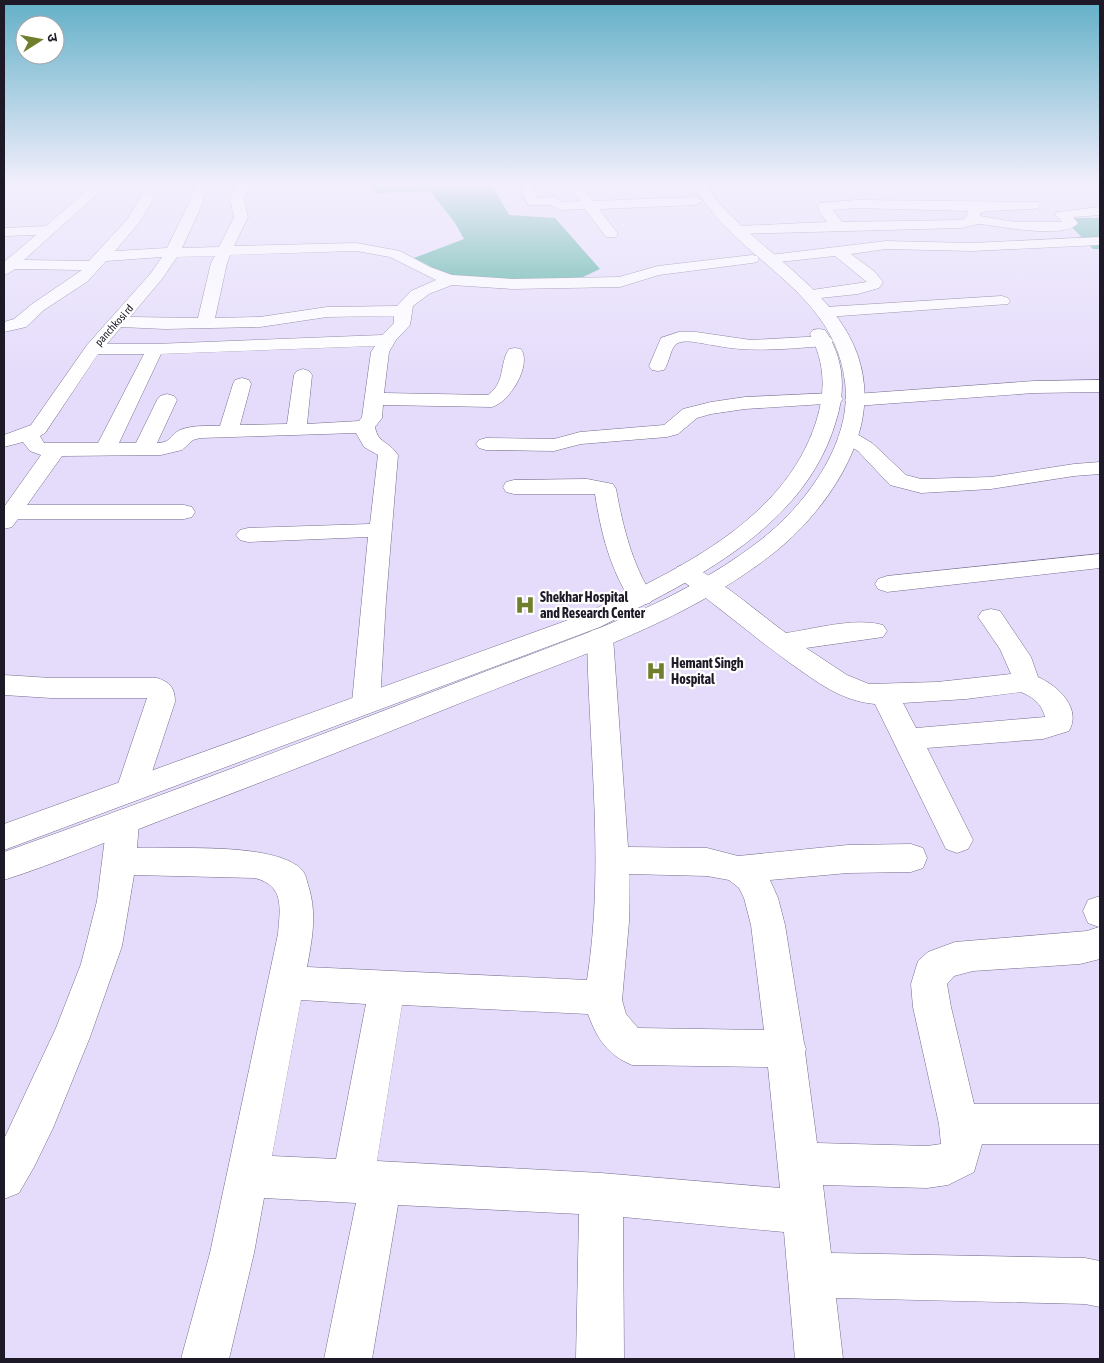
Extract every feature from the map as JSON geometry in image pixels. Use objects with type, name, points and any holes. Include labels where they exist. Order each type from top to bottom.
[{"type":"main road","points":[[7,267],[29,249]]},
{"type":"main road","points":[[4,327],[20,323],[38,307],[78,282],[98,266],[112,249]]},
{"type":"main road","name":"panchkosi rd","points":[[4,441],[28,434],[38,429],[44,423],[93,349],[160,272],[174,249]]},
{"type":"main road","points":[[206,322],[214,283],[226,249]]},
{"type":"main road","points":[[7,267],[98,266],[172,253],[300,249]]},
{"type":"main road","points":[[350,249],[373,249],[395,254],[425,270],[450,280],[512,284],[620,282],[658,271],[857,249]]},
{"type":"main road","points":[[4,837],[127,806],[224,785],[600,637],[697,579],[727,546],[765,517],[797,480],[819,449],[829,420],[844,400],[855,380],[847,349],[837,328],[819,303],[748,249]]},
{"type":"main road","points":[[4,866],[127,806],[366,702],[592,621],[640,597],[737,569],[794,523],[825,482],[848,437],[844,400],[834,386],[831,360],[824,341],[800,304],[753,249]]},
{"type":"main road","points":[[819,303],[873,285],[875,282],[870,275],[838,251]]},
{"type":"main road","points":[[142,272],[160,272]]},
{"type":"main road","points":[[366,702],[388,455],[386,451],[369,442],[366,437],[366,426],[372,418],[375,400],[380,352],[386,340],[402,325],[403,311],[411,299],[450,280]]},
{"type":"main road","points":[[45,284],[64,290]]},
{"type":"main road","points":[[819,303],[1002,301]]},
{"type":"main road","points":[[117,322],[165,324],[272,321],[327,312],[403,311]]},
{"type":"main road","points":[[658,366],[667,342],[675,337],[739,345],[824,341]]},
{"type":"main road","points":[[93,349],[155,349],[386,340]]},
{"type":"main road","points":[[106,450],[155,349]]},
{"type":"main road","points":[[375,400],[492,401],[499,398],[502,393],[514,364],[515,353]]},
{"type":"main road","points":[[296,429],[303,375]]},
{"type":"main road","points":[[228,431],[242,384]]},
{"type":"main road","points":[[486,444],[554,445],[587,437],[667,431],[673,429],[685,415],[718,406],[844,400],[1034,387],[1097,392]]},
{"type":"main road","points":[[143,450],[167,400]]},
{"type":"main road","points":[[28,434],[37,447],[44,450],[143,450],[174,446],[186,435],[192,433],[347,429],[366,426]]},
{"type":"main road","points":[[848,437],[865,447],[898,480],[921,486],[991,483],[1074,470],[1100,468]]},
{"type":"main road","points":[[7,517],[56,451]]},
{"type":"main road","points":[[514,487],[587,486],[605,489],[607,507],[628,578],[640,597]]},
{"type":"main road","points":[[7,517],[184,512]]},
{"type":"main road","points":[[248,534],[380,530]]},
{"type":"main road","points":[[887,584],[1095,566]]},
{"type":"main road","points":[[697,579],[780,643],[837,683],[858,692],[884,695],[947,691],[1022,682],[1045,692],[1058,711],[1059,724],[1043,728],[908,738]]},
{"type":"main road","points":[[991,617],[1020,662],[1025,673],[1024,681],[1022,682]]},
{"type":"main road","points":[[780,643],[843,633],[874,631]]},
{"type":"main road","points":[[600,637],[601,689],[610,781],[612,861],[612,924],[604,998],[608,1019],[618,1036],[632,1046],[787,1049]]},
{"type":"main road","points":[[4,685],[51,688],[157,688],[161,692],[161,702],[127,806],[109,928],[76,1029],[38,1114],[4,1178]]},
{"type":"main road","points":[[884,695],[908,738],[957,840]]},
{"type":"main road","points":[[612,861],[717,862],[740,868],[848,859],[911,858]]},
{"type":"main road","points":[[119,861],[255,864],[275,869],[290,880],[297,905],[296,934],[248,1176],[232,1253],[205,1359]]},
{"type":"main road","points":[[740,868],[752,878],[760,897],[768,932],[787,1049],[820,1359]]},
{"type":"main road","points":[[800,1163],[927,1167],[948,1164],[958,1157],[962,1147],[959,1124],[932,1007],[929,984],[931,973],[941,964],[955,958],[973,955],[1080,948],[1094,946],[1100,942]]},
{"type":"main road","points":[[287,983],[604,998]]},
{"type":"main road","points":[[348,1359],[387,988]]},
{"type":"main road","points":[[959,1124],[1100,1124]]},
{"type":"main road","points":[[248,1176],[601,1194],[804,1212]]},
{"type":"main road","points":[[600,1359],[601,1194]]},
{"type":"main road","points":[[810,1275],[1084,1281],[1100,1284]]},
{"type":"shaded area","points":[[439,249],[582,249],[600,269],[583,277],[510,283],[449,276],[414,258]]},
{"type":"place","name":"Shekhar Hospital and Research Center","points":[[525,605]]},
{"type":"place","name":"Hemant Singh Hospital","points":[[656,671]]}]
